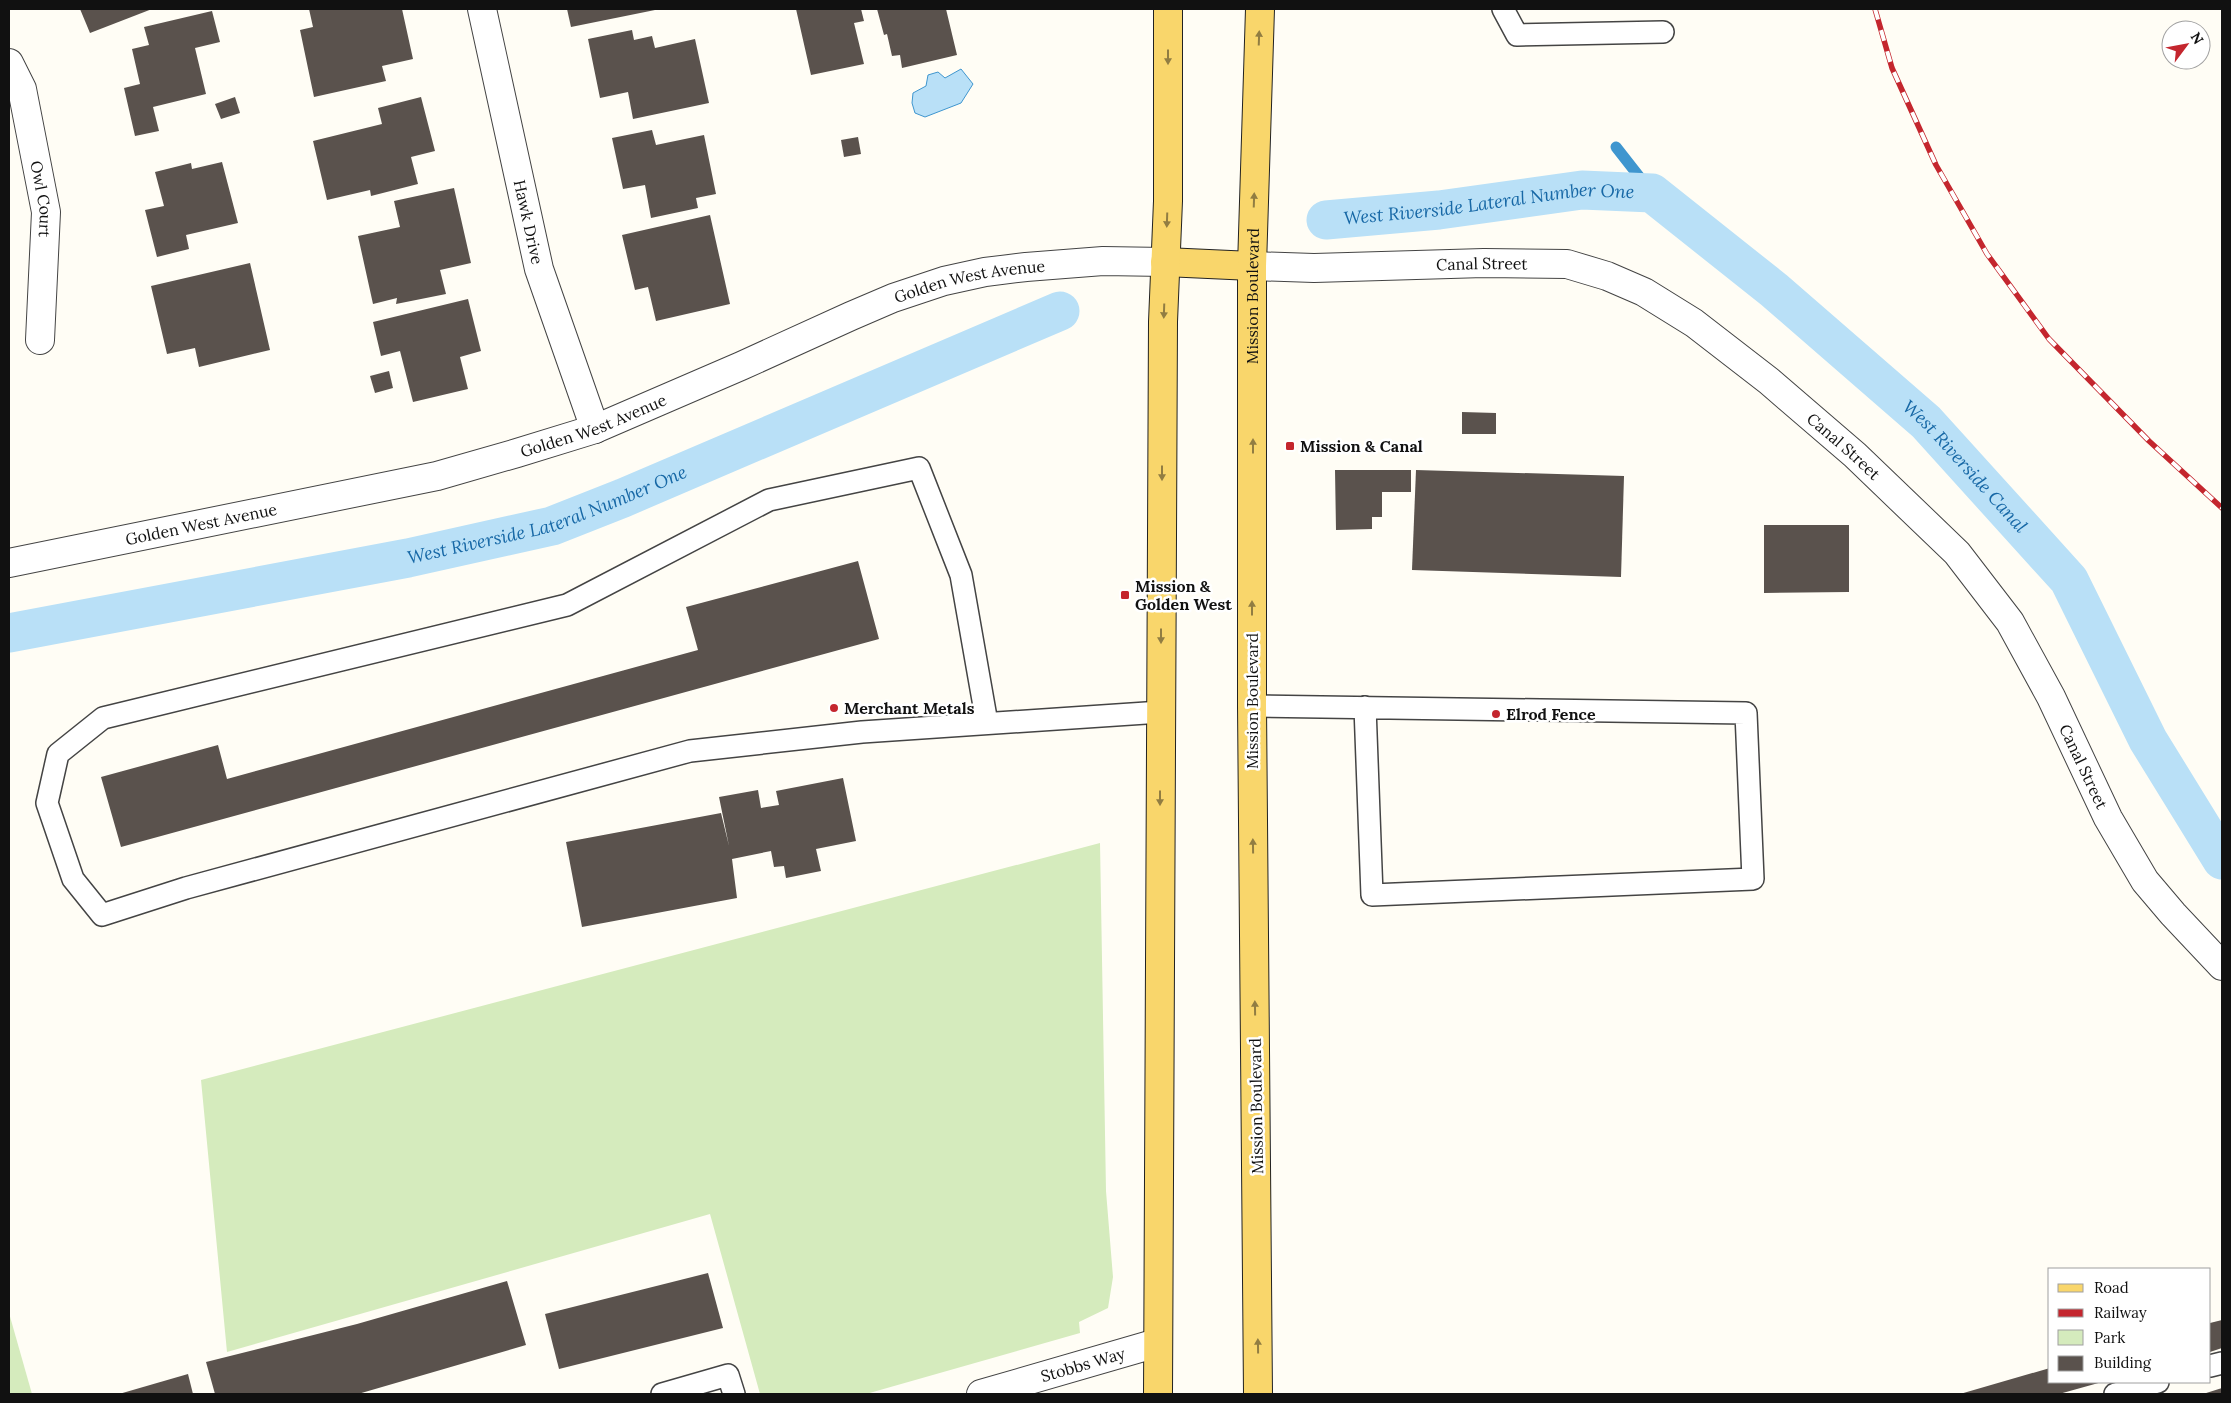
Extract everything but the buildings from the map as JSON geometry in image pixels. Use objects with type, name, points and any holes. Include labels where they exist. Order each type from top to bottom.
[{"type":"main road","points":[[1158,1394],[1161,712],[1165,262],[1168,201],[1168,9]]},
{"type":"main road","name":"Mission Boulevard","points":[[1258,1394],[1252,706],[1252,266],[1260,9]]},
{"type":"main road","points":[[1165,262],[1252,266]]},
{"type":"street","name":"Hawk Drive","points":[[482,9],[539,269],[595,429]]},
{"type":"street","name":"Owl Court","points":[[9,63],[22,89],[46,212],[40,340]]},
{"type":"street","name":"Golden West Avenue","points":[[9,564],[437,476],[595,429],[893,298],[944,280],[1026,267],[1103,261],[1165,262]]},
{"type":"street","name":"Canal Street","points":[[1252,266],[1314,268],[1484,262],[1567,264],[1607,276],[1644,292],[1694,323],[1769,381],[1855,455],[1957,554],[2010,622],[2051,697],[2108,818],[2145,881],[2172,914],[2222,966]]},
{"type":"street","name":"Stobbs Way","points":[[981,1394],[1157,1343]]},
{"type":"lane","points":[[1503,9],[1518,35],[1663,32]]},
{"type":"lane","points":[[987,724],[962,574],[919,468],[769,500],[567,605],[103,718],[58,754],[47,803],[73,879],[102,915],[186,888],[690,751],[862,732],[987,724],[1161,712]]},
{"type":"lane","points":[[1252,706],[1746,712],[1753,879],[1372,895],[1365,708]]},
{"type":"lane","points":[[662,1394],[728,1375],[734,1394]]},
{"type":"lane","points":[[2115,1394],[2154,1383]]},
{"type":"green space","points":[[1100,843],[1106,1191],[1113,1277],[1108,1308],[1079,1322],[1080,1333],[866,1394],[760,1394],[710,1214],[227,1352],[201,1080]]},
{"type":"green space","points":[[9,1313],[32,1394],[9,1394]]},
{"type":"water","points":[[961,69],[973,84],[961,103],[925,117],[915,113],[912,103],[913,93],[926,86],[928,75],[938,72],[945,78]]},
{"type":"waterway","name":"West Riverside Canal","points":[[1616,147],[1652,193]]},
{"type":"waterway","name":"West Riverside Canal","points":[[1326,220],[1439,210],[1582,190],[1652,193],[1774,290],[1926,422],[2069,580],[2148,740],[2222,860]]},
{"type":"waterway","name":"West Riverside Lateral Number One","points":[[9,633],[408,558],[552,526],[623,498],[1060,311]]},
{"type":"railway","points":[[1875,9],[1892,68],[1936,165],[1987,254],[2049,339],[2149,441],[2222,508]]},
{"type":"place","name":"Mission & Canal","points":[[1290,446]]},
{"type":"place","name":"Mission & Golden West","points":[[1125,595]]},
{"type":"place","name":"Merchant Metals","points":[[834,708]]},
{"type":"place","name":"Elrod Fence","points":[[1496,714]]}]
